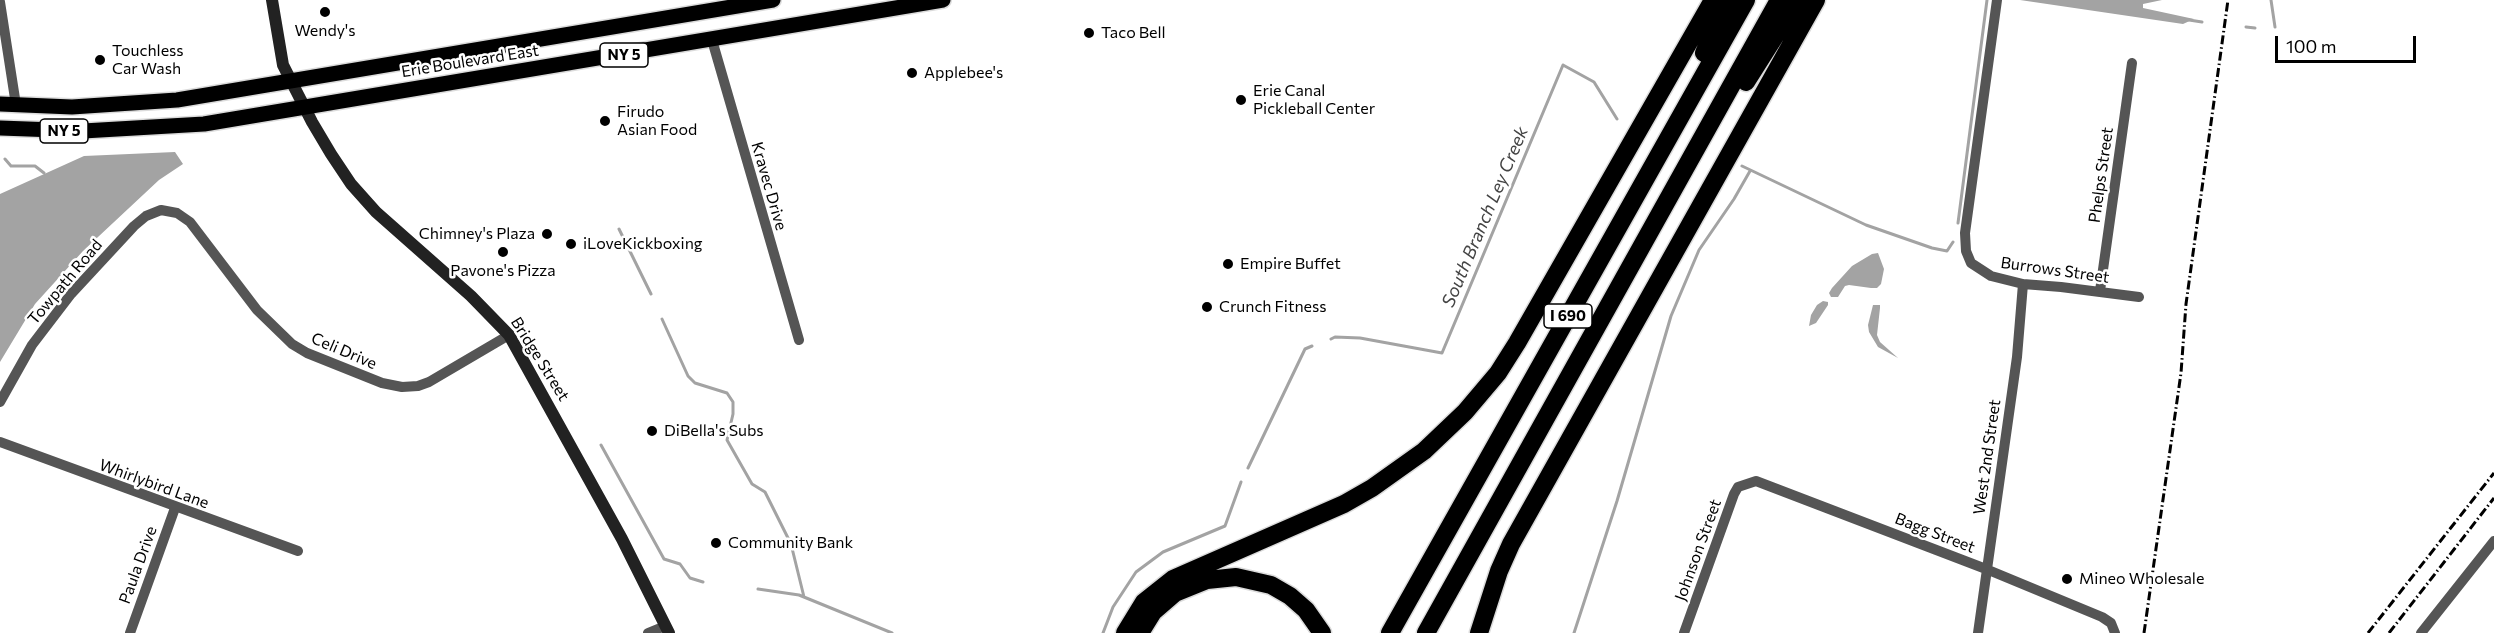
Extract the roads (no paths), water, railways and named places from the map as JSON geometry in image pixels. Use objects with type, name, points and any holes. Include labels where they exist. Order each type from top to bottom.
[{"type":"highway","points":[[1125,633],[1144,602],[1173,579],[1353,499],[1404,467],[1466,412],[1498,373],[1517,343],[1713,0]]},
{"type":"highway","points":[[1667,139],[1727,0]]},
{"type":"highway","name":"I 690","points":[[1390,633],[1746,0]]},
{"type":"highway","name":"I 690","points":[[1426,633],[1625,280],[1779,0]]},
{"type":"highway","points":[[1625,280],[1798,0]]},
{"type":"highway","points":[[1479,633],[1495,580],[1510,544],[1816,0]]},
{"type":"highway","points":[[1140,633],[1153,612],[1175,593],[1207,580],[1236,577],[1271,585],[1290,596],[1306,610],[1322,633]]},
{"type":"main road","name":"Bridge Street","points":[[272,0],[283,65],[304,107],[351,184],[376,212],[471,296],[509,335],[622,539],[667,629]]},
{"type":"main road","name":"Erie Boulevard East","points":[[0,104],[72,107],[127,105],[200,97],[773,0]]},
{"type":"main road","name":"Erie Boulevard East","points":[[0,128],[83,131],[204,124],[943,0]]},
{"type":"street","name":"Burrows Street","points":[[1997,0],[1965,233],[1966,251],[1971,263],[1991,276],[2023,284],[2139,297]]},
{"type":"street","points":[[0,2],[16,105]]},
{"type":"street","name":"Kravec Drive","points":[[712,40],[799,340]]},
{"type":"street","name":"Phelps Street","points":[[2100,291],[2132,63]]},
{"type":"street","name":"Towpath Road","points":[[0,402],[32,345],[100,261],[147,216],[160,210],[177,213]]},
{"type":"street","name":"Celi Drive","points":[[177,213],[190,222],[257,310],[292,344],[307,353],[382,383],[402,387],[418,386],[429,382],[509,335]]},
{"type":"street","name":"West 2nd Street","points":[[1978,633],[2017,357],[2023,284]]},
{"type":"street","name":"Whirlybird Lane","points":[[0,442],[175,508],[298,551]]},
{"type":"street","name":"Bagg Street","points":[[1747,482],[1756,481],[1766,484],[1986,569],[2102,617],[2109,622],[2115,633]]},
{"type":"street","name":"Johnson Street","points":[[1684,633],[1734,494],[1737,487],[1747,482]]},
{"type":"street","name":"Paula Drive","points":[[130,633],[175,508]]},
{"type":"street","points":[[2421,633],[2494,541]]},
{"type":"street","points":[[648,633],[667,629]]},
{"type":"waterway","name":"South Branch Ley Creek","points":[[1958,223],[1987,0]]},
{"type":"waterway","name":"South Branch Ley Creek","points":[[2271,0],[2275,27]]},
{"type":"waterway","name":"South Branch Ley Creek","points":[[2189,20],[2202,22]]},
{"type":"waterway","name":"South Branch Ley Creek","points":[[2246,27],[2255,28]]},
{"type":"waterway","name":"South Branch Ley Creek","points":[[1331,339],[1335,337],[1360,338],[1442,353],[1563,65],[1594,82],[1617,119]]},
{"type":"waterway","points":[[5,159],[11,166],[35,166],[44,173]]},
{"type":"waterway","name":"South Branch Ley Creek","points":[[1742,166],[1866,225],[1947,251],[1953,242]]},
{"type":"waterway","points":[[1574,633],[1617,501],[1671,316],[1699,250],[1750,171]]},
{"type":"waterway","points":[[619,229],[651,294]]},
{"type":"waterway","points":[[662,319],[688,376],[695,383],[727,393],[733,402],[733,414],[727,440],[752,484],[765,492],[791,544],[804,597]]},
{"type":"waterway","points":[[1248,468],[1305,349],[1312,346]]},
{"type":"waterway","points":[[601,445],[664,559],[680,564],[690,578],[703,582]]},
{"type":"waterway","points":[[1103,633],[1113,607],[1136,572],[1163,552],[1225,526],[1241,482]]},
{"type":"waterway","points":[[758,589],[799,595],[892,633]]},
{"type":"railway","points":[[2144,633],[2181,373],[2186,304],[2228,0]]},
{"type":"railway","points":[[2368,633],[2494,473]]},
{"type":"railway","points":[[2389,633],[2494,498]]},
{"type":"place","name":"Wendy's","points":[[325,12]]},
{"type":"place","name":"Taco Bell","points":[[1089,33]]},
{"type":"place","name":"Touchless Car Wash","points":[[100,60]]},
{"type":"place","name":"Applebee's","points":[[912,73]]},
{"type":"place","name":"Erie Canal Pickleball Center","points":[[1241,100]]},
{"type":"place","name":"Firudo Asian Food","points":[[605,121]]},
{"type":"place","name":"Chimney's Plaza","points":[[547,234]]},
{"type":"place","name":"iLoveKickboxing","points":[[571,244]]},
{"type":"place","name":"Pavone's Pizza","points":[[503,252]]},
{"type":"place","name":"Empire Buffet","points":[[1228,264]]},
{"type":"place","name":"Crunch Fitness","points":[[1207,307]]},
{"type":"place","name":"DiBella's Subs","points":[[652,431]]},
{"type":"place","name":"Community Bank","points":[[716,543]]},
{"type":"place","name":"Mineo Wholesale","points":[[2067,579]]}]
